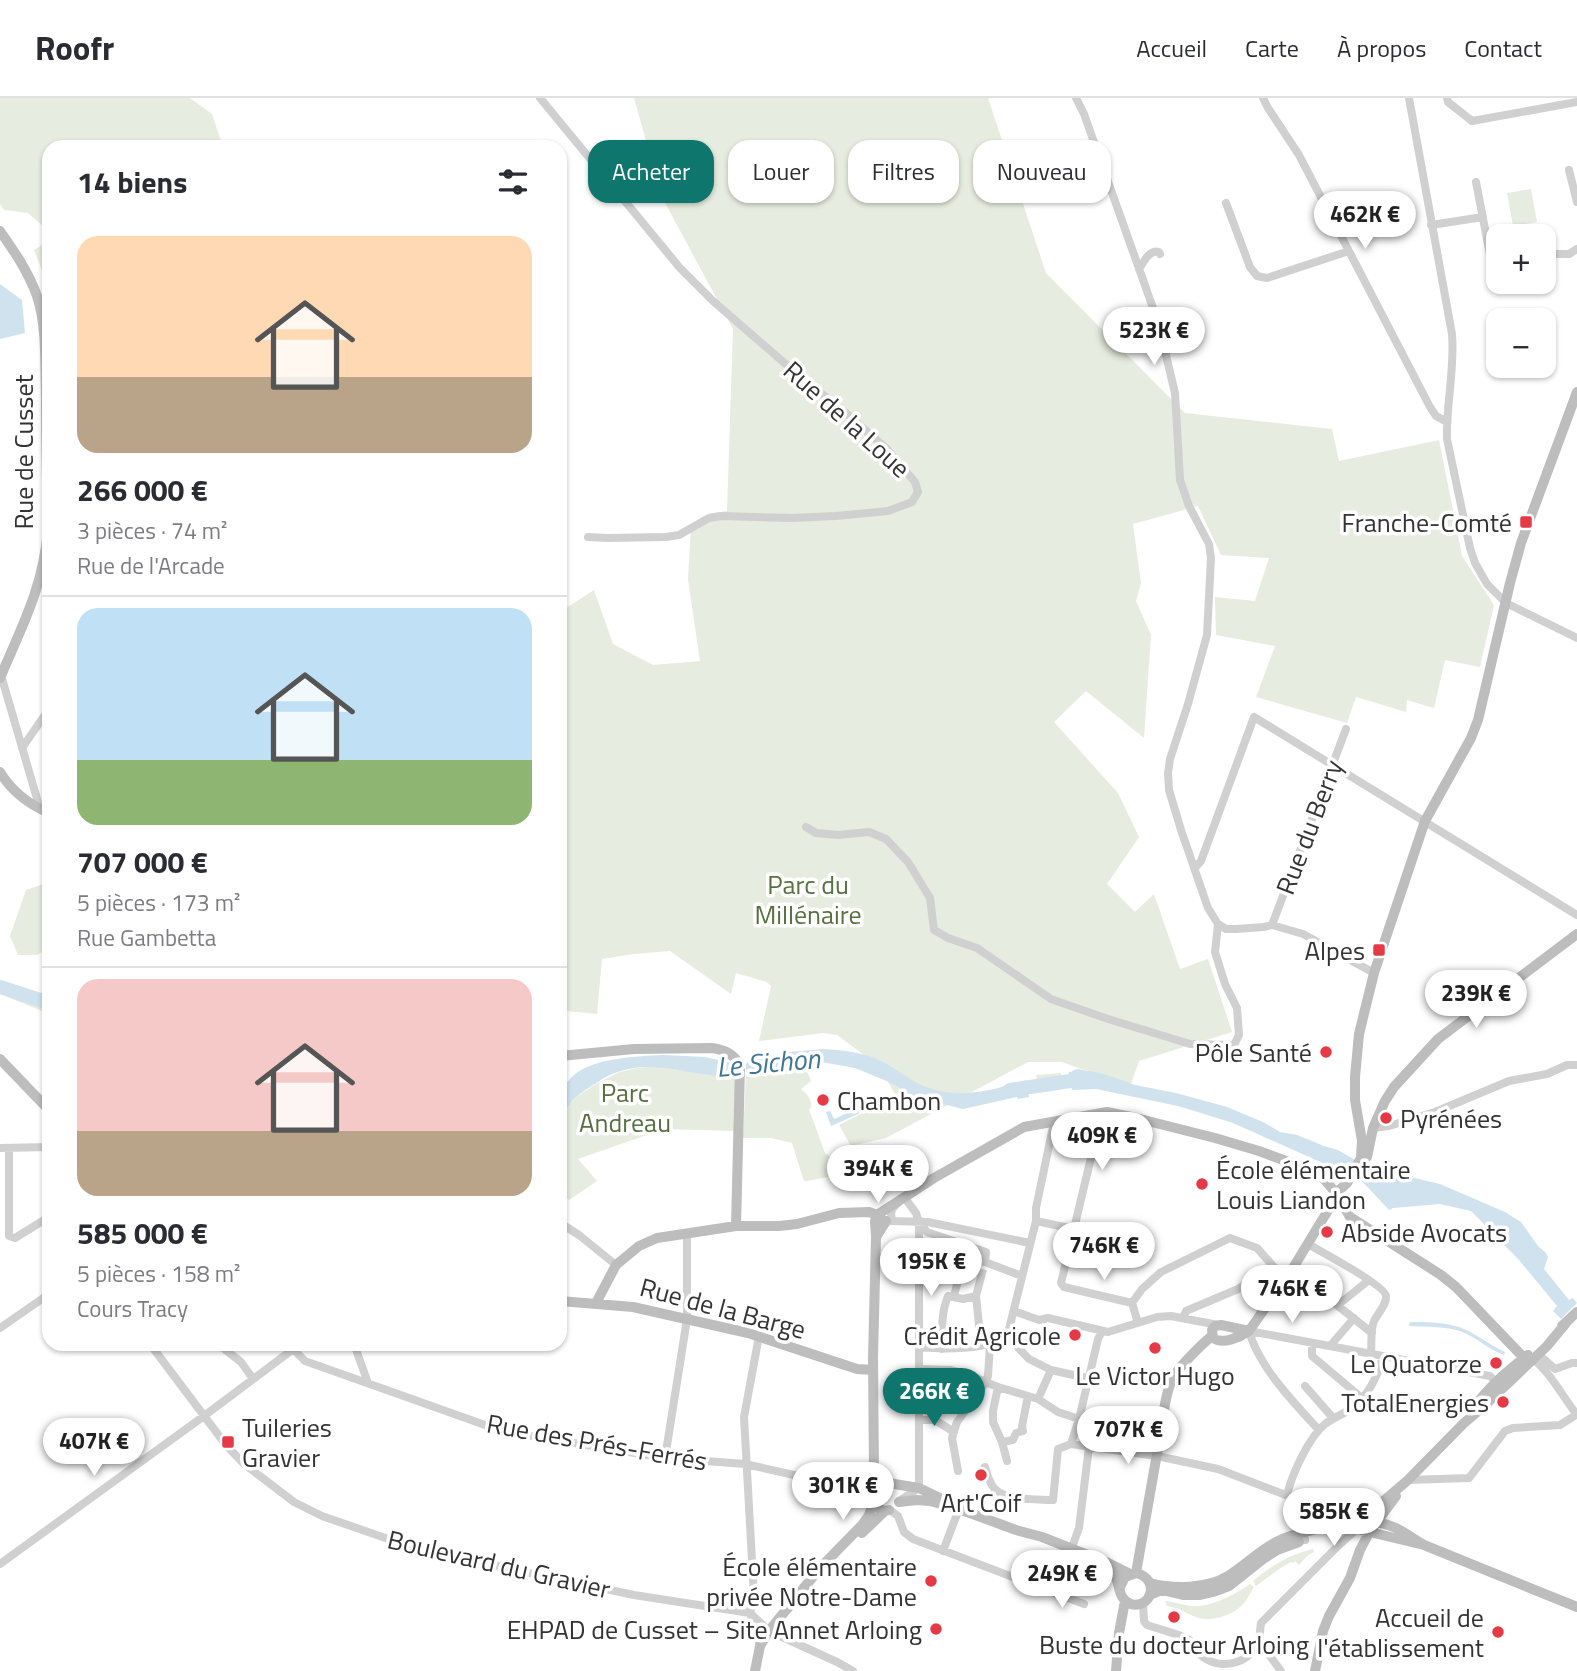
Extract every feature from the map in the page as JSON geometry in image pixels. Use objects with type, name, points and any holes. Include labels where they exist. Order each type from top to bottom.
[{"type":"main road","name":"Rue de Cusset","points":[[0,231],[30,279],[37,298],[42,327]]},
{"type":"main road","points":[[1363,1160],[1355,1100],[1359,1034],[1374,973],[1425,821],[1471,738],[1478,720],[1521,543],[1577,391]]},
{"type":"main road","name":"Rue de Cusset","points":[[1,676],[38,589],[42,570]]},
{"type":"main road","points":[[0,772],[18,795],[42,810]]},
{"type":"main road","points":[[1304,1531],[1287,1545],[1262,1559],[1229,1586],[1213,1592],[1192,1595],[1162,1590],[1137,1605],[1125,1601],[1120,1593],[1122,1581],[1133,1574],[1174,1376],[1218,1334],[1250,1331],[1330,1207],[1350,1185],[1363,1160],[1385,1101],[1394,1087],[1438,1039],[1577,934]]},
{"type":"main road","points":[[567,1055],[634,1049],[712,1048],[733,1055],[740,1067],[736,1226]]},
{"type":"main road","points":[[0,1059],[42,1103]]},
{"type":"main road","points":[[882,1486],[874,1462],[873,1370],[877,1237],[886,1219],[904,1197],[1024,1127],[1107,1112],[1215,1138],[1305,1168],[1324,1179],[1339,1196],[1350,1217],[1441,1275],[1533,1357]]},
{"type":"main road","points":[[1357,1112],[1373,1128]]},
{"type":"main road","points":[[596,1303],[616,1265],[639,1246],[657,1238],[736,1226],[797,1224],[839,1213],[861,1211],[886,1219]]},
{"type":"main road","name":"Rue de la Barge","points":[[567,1301],[633,1307],[687,1319],[759,1336],[857,1369],[873,1370]]},
{"type":"main road","points":[[1533,1357],[1544,1342],[1577,1312]]},
{"type":"main road","points":[[1359,1525],[1383,1506],[1464,1423],[1486,1392],[1499,1386],[1517,1362],[1533,1357],[1554,1339],[1566,1323]]},
{"type":"main road","points":[[836,1552],[897,1506],[898,1490],[882,1486]]},
{"type":"main road","points":[[887,1511],[878,1509],[870,1498],[882,1486],[919,1488],[959,1509]]},
{"type":"main road","points":[[899,1501],[930,1501],[959,1509],[1016,1530],[1036,1541],[1071,1550],[1142,1575],[1150,1583],[1161,1586],[1210,1583],[1226,1577],[1278,1540],[1304,1531],[1333,1525],[1396,1528]]},
{"type":"main road","points":[[755,1671],[760,1646],[769,1631],[820,1568],[869,1515],[873,1504]]},
{"type":"main road","points":[[1315,1671],[1323,1631],[1329,1616],[1350,1578],[1360,1550],[1383,1506]]},
{"type":"main road","points":[[1383,1506],[1396,1528],[1424,1545]]},
{"type":"main road","points":[[1373,1527],[1577,1608]]},
{"type":"main road","points":[[1108,1563],[1120,1587]]},
{"type":"main road","points":[[1147,1599],[1150,1583]]},
{"type":"main road","points":[[1116,1671],[1125,1601]]},
{"type":"street","name":"Rue de la Loue","points":[[540,98],[680,268],[713,301],[887,449],[915,482],[918,492],[912,502],[888,511],[792,518],[721,516],[709,518],[680,535],[588,537]]},
{"type":"street","points":[[1076,98],[1158,322],[1175,393],[1180,480],[1189,506],[1209,544],[1211,569],[1207,635],[1168,773],[1169,790],[1208,908],[1218,924],[1226,929],[1272,925],[1303,934],[1374,973]]},
{"type":"street","points":[[1263,98],[1299,155],[1430,407],[1436,416],[1447,422]]},
{"type":"street","points":[[1409,98],[1453,343],[1447,439],[1469,548],[1488,584],[1506,603],[1577,638]]},
{"type":"street","points":[[1447,98],[1448,102],[1472,121],[1577,102]]},
{"type":"street","points":[[1569,170],[1577,202]]},
{"type":"street","points":[[1476,182],[1486,233]]},
{"type":"street","points":[[1226,203],[1250,267],[1257,276],[1267,278],[1349,251]]},
{"type":"street","points":[[1432,225],[1483,217]]},
{"type":"street","points":[[1556,254],[1569,254],[1577,249]]},
{"type":"street","points":[[1139,269],[1151,252],[1156,250],[1160,254]]},
{"type":"street","points":[[1,676],[42,805]]},
{"type":"street","points":[[1195,868],[1201,861],[1254,717],[1577,915]]},
{"type":"street","points":[[22,748],[42,719]]},
{"type":"street","name":"Rue du Berry","points":[[1272,925],[1346,729]]},
{"type":"street","points":[[806,827],[816,833],[838,835],[869,832],[886,839],[908,862],[930,898],[934,930],[977,948],[1051,999],[1108,1020],[1190,1044],[1234,1045],[1239,1035],[1237,1007],[1225,984],[1214,952],[1218,924]]},
{"type":"street","points":[[1373,1128],[1435,1112],[1509,1081],[1547,1074],[1567,1065],[1577,1065]]},
{"type":"street","points":[[1098,1113],[1100,1120],[1061,1283],[1064,1287],[1132,1303]]},
{"type":"street","points":[[919,1347],[942,1349],[990,1344],[1006,1335],[1036,1221],[1036,1208],[1054,1122]]},
{"type":"street","points":[[42,1147],[5,1148],[9,1236],[15,1238],[42,1221]]},
{"type":"street","points":[[904,1197],[927,1233],[986,1252],[985,1262]]},
{"type":"street","points":[[886,1219],[928,1222],[1031,1243]]},
{"type":"street","points":[[1036,1221],[1074,1230]]},
{"type":"street","points":[[899,1501],[919,1488],[919,1222]]},
{"type":"street","points":[[567,1227],[616,1265]]},
{"type":"street","points":[[664,1458],[687,1319],[687,1233]]},
{"type":"street","points":[[1132,1303],[1142,1289],[1161,1272],[1230,1238],[1256,1248],[1274,1267],[1318,1290],[1372,1333]]},
{"type":"street","points":[[1308,1244],[1384,1290],[1386,1299],[1373,1324],[1371,1354]]},
{"type":"street","points":[[955,1292],[964,1259],[985,1262],[1022,1276]]},
{"type":"street","points":[[1183,1318],[1186,1311],[1238,1289],[1274,1267]]},
{"type":"street","points":[[981,1276],[976,1296],[981,1345]]},
{"type":"street","points":[[1338,1305],[1369,1280]]},
{"type":"street","points":[[942,1349],[942,1322],[948,1296],[963,1299],[976,1296]]},
{"type":"street","points":[[0,1328],[42,1299]]},
{"type":"street","points":[[1132,1303],[1138,1323]]},
{"type":"street","points":[[1014,1311],[1040,1320],[1048,1318],[1108,1332],[1157,1317],[1171,1316],[1197,1321],[1218,1334]]},
{"type":"street","points":[[1330,1346],[1354,1318]]},
{"type":"street","points":[[1071,1444],[1102,1331]]},
{"type":"street","points":[[1319,1430],[1278,1383],[1253,1343],[1250,1331],[1490,1376],[1499,1386]]},
{"type":"street","points":[[1006,1335],[1029,1359],[1051,1370],[1087,1378]]},
{"type":"street","points":[[759,1336],[744,1417],[754,1596],[750,1613],[760,1646]]},
{"type":"street","points":[[1312,1343],[1312,1356],[1363,1399]]},
{"type":"street","points":[[958,1471],[952,1438],[957,1422],[986,1382],[990,1344]]},
{"type":"street","name":"Boulevard du Gravier","points":[[155,1351],[226,1445],[243,1463],[294,1502],[315,1513],[419,1550],[634,1595],[750,1613]]},
{"type":"street","points":[[227,1351],[241,1362],[253,1379]]},
{"type":"street","points":[[0,1564],[292,1351]]},
{"type":"street","name":"Rue des Prés-Ferrés","points":[[299,1351],[304,1361],[502,1430],[664,1458],[746,1464],[882,1486]]},
{"type":"street","points":[[357,1351],[368,1383]]},
{"type":"street","points":[[1287,1495],[1299,1460],[1319,1430],[1363,1399],[1383,1356]]},
{"type":"street","points":[[1533,1357],[1552,1372]]},
{"type":"street","points":[[1552,1372],[1577,1363]]},
{"type":"street","points":[[919,1369],[951,1370],[965,1374],[1033,1398],[1058,1412],[1079,1419]]},
{"type":"street","points":[[919,1408],[937,1408],[951,1370]]},
{"type":"street","points":[[1002,1442],[1013,1440],[1016,1433],[1023,1431],[1022,1426],[1033,1398],[1051,1370]]},
{"type":"street","points":[[1408,1480],[1469,1478],[1505,1431],[1513,1427],[1560,1425],[1577,1415],[1552,1381],[1552,1372]]},
{"type":"street","points":[[1305,1386],[1334,1418]]},
{"type":"street","points":[[998,1387],[993,1422],[1007,1461]]},
{"type":"street","points":[[920,1420],[935,1420],[954,1432]]},
{"type":"street","points":[[985,1467],[991,1486],[1007,1497],[1053,1500],[1058,1449],[1071,1444],[1089,1447],[1158,1447],[1287,1495],[1299,1502],[1304,1531]]},
{"type":"street","points":[[1071,1550],[1082,1511],[1089,1447]]},
{"type":"street","points":[[943,1550],[959,1509]]},
{"type":"street","points":[[887,1511],[898,1516],[904,1532],[913,1539],[1084,1604]]},
{"type":"street","points":[[1359,1525],[1360,1550]]},
{"type":"street","points":[[1147,1599],[1144,1620],[1147,1625],[1189,1640],[1203,1657],[1212,1662],[1231,1664],[1240,1661],[1259,1641],[1261,1623],[1359,1525]]},
{"type":"street","points":[[750,1613],[769,1631],[853,1671]]},
{"type":"street","points":[[1259,1641],[1281,1671]]},
{"type":"green space","points":[[0,98],[190,98],[212,114],[221,140],[42,140],[42,225],[28,213],[4,210],[0,204]]},
{"type":"green space","name":"Parc du Millénaire","points":[[634,98],[988,98],[1002,140],[973,140],[973,203],[1023,203],[1046,273],[1185,413],[1332,429],[1339,461],[1439,440],[1462,556],[1494,605],[1480,667],[1445,660],[1434,708],[1407,700],[1406,712],[1356,697],[1347,723],[1256,697],[1275,646],[1216,635],[1215,597],[1255,601],[1269,558],[1221,555],[1198,506],[1133,524],[1141,583],[1136,601],[1151,635],[1144,738],[1086,691],[1054,722],[1118,793],[1139,837],[1107,884],[1135,912],[1154,894],[1180,969],[1208,959],[1232,1032],[1139,1061],[1130,1087],[1062,1062],[1028,1062],[886,1138],[851,1146],[839,1125],[896,1096],[879,1066],[837,1035],[823,1033],[759,1041],[771,986],[767,982],[736,973],[731,994],[670,951],[634,954],[602,959],[597,1014],[567,1011],[567,607],[594,590],[613,644],[653,665],[700,661],[688,580],[691,525],[708,514],[727,511],[733,329],[665,203],[714,203],[714,140],[646,140]]},
{"type":"green space","points":[[1531,189],[1537,222],[1513,224],[1507,193]]},
{"type":"green space","points":[[42,245],[42,270],[34,250]]},
{"type":"green space","points":[[42,884],[42,952],[37,955],[18,955],[10,936],[26,890]]},
{"type":"green space","points":[[0,980],[42,994],[42,1011],[0,994]]},
{"type":"green space","points":[[804,1064],[811,1081],[801,1089],[810,1100],[809,1109],[825,1153],[843,1166],[834,1176],[807,1181],[804,1181],[792,1143],[771,1138],[743,1138],[746,1075]]},
{"type":"green space","name":"Parc Andreau","points":[[655,1066],[711,1075],[737,1075],[734,1131],[664,1129],[578,1159],[597,1181],[569,1200],[569,1105],[597,1083],[620,1072]]},
{"type":"green space","points":[[1061,1073],[1062,1089],[1039,1093],[1036,1075]]},
{"type":"green space","points":[[1313,1549],[1314,1552],[1299,1565],[1295,1561],[1291,1562],[1256,1586],[1253,1581],[1281,1561]]},
{"type":"green space","points":[[1250,1584],[1254,1587],[1243,1604],[1222,1617],[1199,1618],[1167,1606],[1165,1601],[1190,1606],[1206,1605],[1226,1598]]},
{"type":"water","points":[[0,284],[22,300],[25,333],[0,339]]},
{"type":"water","points":[[823,1049],[871,1057],[919,1084],[947,1092],[981,1091],[1026,1080],[1029,1097],[1017,1097],[963,1109],[943,1104],[865,1111],[831,1126],[826,1112],[830,1111],[834,1119],[869,1103],[925,1102],[889,1082],[855,1068],[821,1062],[784,1067],[780,1072],[778,1068],[746,1075],[746,1064],[750,1059]]},
{"type":"water","points":[[642,1056],[705,1057],[736,1064],[737,1075],[709,1075],[657,1067],[632,1068],[606,1077],[585,1090],[567,1109],[567,1083],[573,1076],[594,1064]]},
{"type":"water","points":[[1090,1071],[1135,1085],[1227,1107],[1280,1132],[1297,1135],[1338,1150],[1355,1160],[1347,1174],[1233,1123],[1201,1113],[1096,1089],[1072,1090],[1069,1072]]},
{"type":"water","points":[[1368,1167],[1440,1184],[1505,1212],[1521,1222],[1548,1257],[1544,1269],[1569,1300],[1573,1298],[1577,1303],[1561,1319],[1553,1311],[1557,1306],[1519,1260],[1471,1211],[1440,1204],[1389,1210],[1361,1180]]},
{"type":"water","points":[[1410,1322],[1439,1323],[1462,1328],[1505,1352],[1504,1355],[1459,1331],[1409,1326]]},
{"type":"waterway","name":"Le Sichon","points":[[0,987],[42,1001]]},
{"type":"waterway","name":"Le Sichon","points":[[1010,1090],[1070,1081],[1078,1076],[1086,1078]]},
{"type":"tunnel","points":[[981,1277],[985,1262]]},
{"type":"place","name":"Franche-Comté","points":[[1526,522]]},
{"type":"place","name":"Alpes","points":[[1379,950]]},
{"type":"place","name":"Pôle Santé","points":[[1326,1052]]},
{"type":"place","name":"Chambon","points":[[823,1100]]},
{"type":"place","name":"Pyrénées","points":[[1386,1118]]},
{"type":"place","name":"École élémentaire Louis Liandon","points":[[1202,1184]]},
{"type":"place","name":"Abside Avocats","points":[[1327,1232]]},
{"type":"place","name":"Crédit Agricole","points":[[1075,1335]]},
{"type":"place","name":"Le Victor Hugo","points":[[1155,1348]]},
{"type":"place","name":"Le Quatorze","points":[[1496,1363]]},
{"type":"place","name":"TotalEnergies","points":[[1503,1402]]},
{"type":"place","name":"Tuileries Gravier","points":[[228,1442]]},
{"type":"place","name":"Art'Coif","points":[[981,1475]]},
{"type":"place","name":"École élémentaire privée Notre-Dame","points":[[931,1581]]},
{"type":"place","name":"Buste du docteur Arloing","points":[[1174,1617]]},
{"type":"place","name":"EHPAD de Cusset – Site Annet Arloing","points":[[936,1629]]},
{"type":"place","name":"Accueil de l'établissement","points":[[1498,1632]]}]
